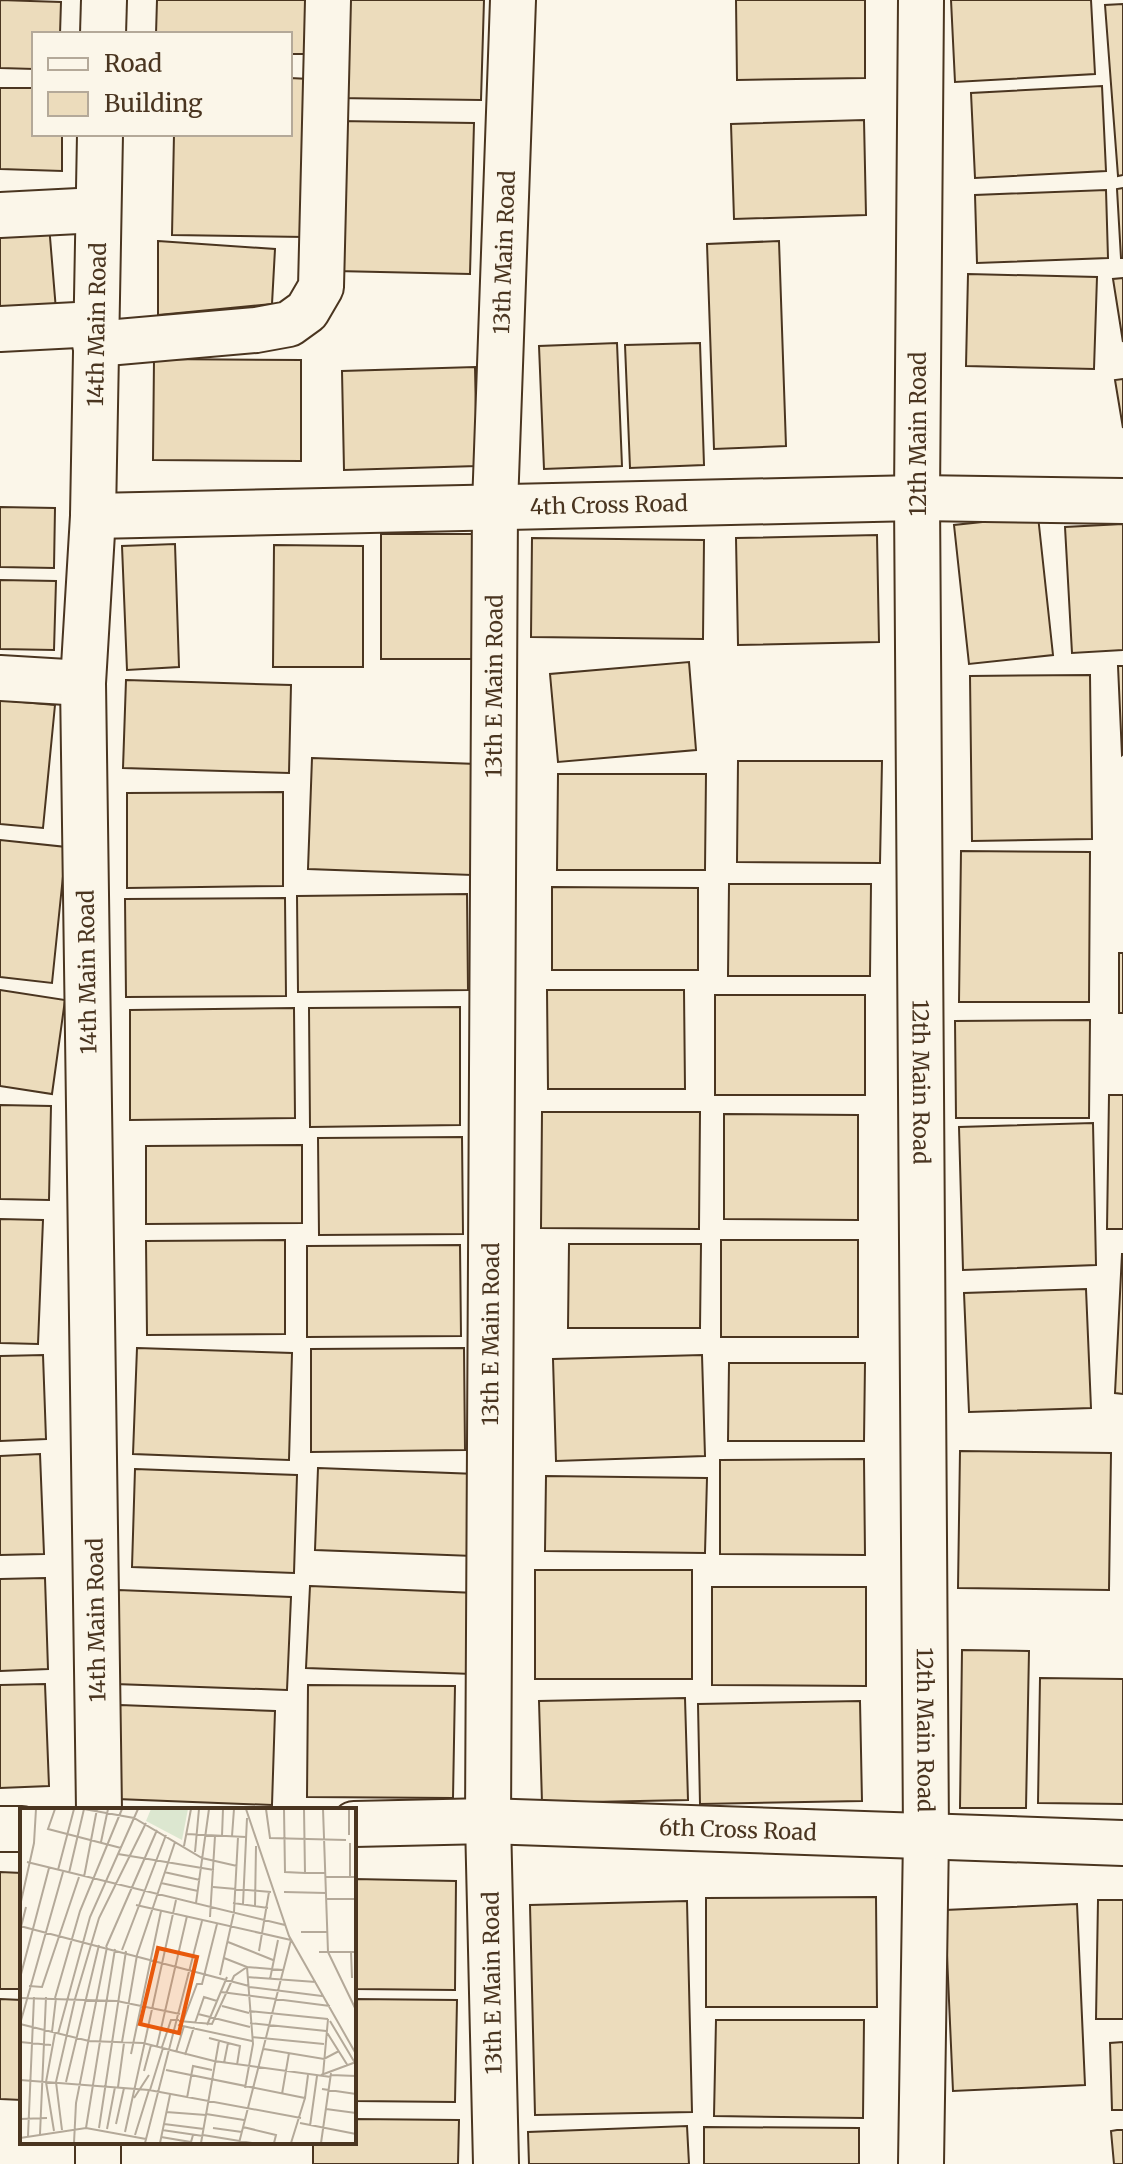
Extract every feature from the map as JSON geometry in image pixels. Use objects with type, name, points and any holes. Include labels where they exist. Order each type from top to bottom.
[{"type":"street","points":[[103,32],[104,0]]},
{"type":"street","points":[[0,329],[96,334],[256,330],[289,324],[307,311],[321,287],[328,0]]},
{"type":"street","name":"13th Main Road","points":[[495,506],[513,0]]},
{"type":"street","name":"12th Main Road","points":[[921,0],[917,498],[926,1836],[921,2164]]},
{"type":"street","name":"14th Main Road","points":[[99,1808],[83,683],[93,516],[100,136]]},
{"type":"street","points":[[0,215],[98,210]]},
{"type":"street","name":"4th Cross Road","points":[[93,516],[917,498],[1123,501]]},
{"type":"street","name":"13th E Main Road","points":[[495,506],[488,1821],[496,2164]]},
{"type":"street","points":[[0,678],[83,683]]},
{"type":"street","name":"6th Cross Road","points":[[356,1824],[488,1821],[1123,1843]]},
{"type":"building","points":[[0,0],[61,2],[60,32],[32,32],[32,69],[0,68]]},
{"type":"building","points":[[157,0],[307,0],[305,54],[292,54],[292,32],[156,32]]},
{"type":"building","points":[[338,0],[484,0],[481,100],[336,98]]},
{"type":"building","points":[[736,0],[865,0],[865,78],[737,80]]},
{"type":"building","points":[[951,0],[1091,0],[1095,74],[955,82]]},
{"type":"building","points":[[1123,4],[1123,175],[1118,176],[1105,5]]},
{"type":"building","points":[[292,78],[309,79],[305,237],[172,235],[174,136],[292,136]]},
{"type":"building","points":[[1102,86],[1106,171],[975,178],[971,93]]},
{"type":"building","points":[[0,88],[32,88],[32,136],[62,136],[62,171],[0,169]]},
{"type":"building","points":[[864,120],[866,215],[734,219],[731,124]]},
{"type":"building","points":[[338,121],[474,123],[470,274],[336,271]]},
{"type":"building","points":[[1123,188],[1123,258],[1121,258],[1117,189]]},
{"type":"building","points":[[1106,190],[1108,258],[977,263],[975,195]]},
{"type":"building","points":[[49,225],[56,310],[0,314],[0,230]]},
{"type":"building","points":[[158,241],[275,249],[272,304],[158,315]]},
{"type":"building","points":[[779,241],[786,446],[714,449],[707,244]]},
{"type":"building","points":[[968,274],[1097,277],[1094,369],[966,366]]},
{"type":"building","points":[[1123,278],[1123,342],[1113,279]]},
{"type":"building","points":[[617,343],[622,466],[544,469],[539,346]]},
{"type":"building","points":[[700,343],[704,465],[630,468],[625,345]]},
{"type":"building","points":[[154,359],[301,360],[301,461],[153,460]]},
{"type":"building","points":[[475,367],[477,466],[344,470],[342,371]]},
{"type":"building","points":[[1123,379],[1123,428],[1115,380]]},
{"type":"building","points":[[0,507],[55,508],[54,568],[0,567]]},
{"type":"building","points":[[1038,516],[1053,655],[969,664],[954,525]]},
{"type":"building","points":[[1123,524],[1123,650],[1072,653],[1065,527]]},
{"type":"building","points":[[381,534],[476,534],[476,659],[381,659]]},
{"type":"building","points":[[877,535],[879,642],[738,645],[736,538]]},
{"type":"building","points":[[532,538],[704,540],[703,639],[531,637]]},
{"type":"building","points":[[175,544],[179,667],[127,670],[122,546]]},
{"type":"building","points":[[274,545],[363,546],[363,667],[273,667]]},
{"type":"building","points":[[0,580],[56,581],[54,650],[0,649]]},
{"type":"building","points":[[689,662],[696,750],[558,762],[550,674]]},
{"type":"building","points":[[1118,666],[1123,666],[1122,755]]},
{"type":"building","points":[[1090,675],[1092,839],[972,841],[970,676]]},
{"type":"building","points":[[126,680],[291,685],[289,773],[123,768]]},
{"type":"building","points":[[0,700],[55,705],[43,828],[0,824]]},
{"type":"building","points":[[312,758],[477,764],[472,875],[308,869]]},
{"type":"building","points":[[738,761],[882,761],[880,863],[737,862]]},
{"type":"building","points":[[558,774],[706,774],[705,870],[557,870]]},
{"type":"building","points":[[283,792],[283,886],[127,888],[127,793]]},
{"type":"building","points":[[0,840],[66,847],[52,983],[0,977]]},
{"type":"building","points":[[961,851],[1090,852],[1089,1002],[959,1002]]},
{"type":"building","points":[[729,884],[871,884],[870,976],[728,976]]},
{"type":"building","points":[[552,887],[698,888],[698,970],[552,970]]},
{"type":"building","points":[[467,894],[468,990],[298,992],[297,896]]},
{"type":"building","points":[[285,898],[286,996],[126,997],[125,899]]},
{"type":"building","points":[[1119,953],[1123,953],[1123,1013],[1119,1013]]},
{"type":"building","points":[[0,990],[65,1000],[52,1094],[0,1086]]},
{"type":"building","points":[[547,990],[684,990],[685,1089],[548,1089]]},
{"type":"building","points":[[715,995],[865,995],[865,1095],[715,1095]]},
{"type":"building","points":[[460,1007],[460,1125],[310,1127],[309,1008]]},
{"type":"building","points":[[294,1008],[295,1118],[130,1120],[130,1010]]},
{"type":"building","points":[[1090,1020],[1089,1118],[956,1118],[955,1021]]},
{"type":"building","points":[[1109,1095],[1123,1095],[1123,1229],[1107,1229]]},
{"type":"building","points":[[0,1105],[51,1106],[49,1200],[0,1199]]},
{"type":"building","points":[[542,1112],[700,1112],[699,1229],[541,1228]]},
{"type":"building","points":[[724,1114],[858,1115],[858,1220],[724,1219]]},
{"type":"building","points":[[1093,1123],[1096,1265],[963,1270],[959,1127]]},
{"type":"building","points":[[462,1137],[463,1234],[319,1235],[318,1138]]},
{"type":"building","points":[[302,1145],[302,1223],[146,1224],[146,1146]]},
{"type":"building","points":[[0,1219],[43,1220],[38,1344],[0,1343]]},
{"type":"building","points":[[285,1240],[285,1334],[147,1335],[146,1241]]},
{"type":"building","points":[[721,1240],[858,1240],[858,1337],[721,1337]]},
{"type":"building","points":[[569,1244],[701,1244],[700,1328],[568,1328]]},
{"type":"building","points":[[460,1245],[461,1336],[307,1337],[307,1246]]},
{"type":"building","points":[[1123,1254],[1123,1394],[1115,1393]]},
{"type":"building","points":[[1086,1289],[1091,1408],[969,1412],[964,1293]]},
{"type":"building","points":[[137,1348],[292,1353],[289,1460],[133,1454]]},
{"type":"building","points":[[464,1348],[465,1450],[311,1452],[311,1349]]},
{"type":"building","points":[[43,1355],[46,1439],[0,1441],[0,1356]]},
{"type":"building","points":[[702,1355],[705,1456],[556,1461],[553,1359]]},
{"type":"building","points":[[729,1363],[865,1363],[864,1441],[728,1441]]},
{"type":"building","points":[[960,1451],[1111,1453],[1109,1590],[958,1588]]},
{"type":"building","points":[[40,1454],[44,1554],[0,1555],[0,1456]]},
{"type":"building","points":[[864,1459],[865,1555],[720,1554],[720,1460]]},
{"type":"building","points":[[318,1468],[477,1474],[473,1556],[315,1550]]},
{"type":"building","points":[[135,1469],[297,1475],[294,1573],[132,1567]]},
{"type":"building","points":[[546,1476],[707,1478],[705,1553],[545,1551]]},
{"type":"building","points":[[535,1570],[692,1570],[692,1679],[535,1679]]},
{"type":"building","points":[[45,1578],[48,1669],[0,1671],[0,1579]]},
{"type":"building","points":[[310,1586],[476,1593],[472,1674],[306,1668]]},
{"type":"building","points":[[712,1587],[866,1587],[866,1686],[712,1685]]},
{"type":"building","points":[[118,1590],[291,1597],[287,1690],[115,1684]]},
{"type":"building","points":[[962,1650],[1029,1651],[1026,1808],[960,1808]]},
{"type":"building","points":[[1040,1678],[1123,1679],[1123,1804],[1038,1803]]},
{"type":"building","points":[[45,1684],[49,1786],[0,1788],[0,1685]]},
{"type":"building","points":[[308,1685],[455,1686],[453,1798],[307,1797]]},
{"type":"building","points":[[685,1698],[688,1800],[542,1803],[539,1701]]},
{"type":"building","points":[[860,1701],[862,1801],[700,1804],[698,1704]]},
{"type":"building","points":[[120,1705],[275,1711],[272,1805],[117,1799]]},
{"type":"building","points":[[0,1872],[20,1873],[20,1989],[0,1989]]},
{"type":"building","points":[[356,1879],[456,1881],[455,1990],[356,1989]]},
{"type":"building","points":[[876,1897],[877,2007],[706,2007],[706,1898]]},
{"type":"building","points":[[1098,1900],[1123,1900],[1123,2019],[1096,2019]]},
{"type":"building","points":[[687,1901],[692,2112],[535,2115],[530,1905]]},
{"type":"building","points":[[1077,1904],[1085,2085],[953,2091],[945,1910]]},
{"type":"building","points":[[0,1999],[20,2000],[20,2100],[0,2099]]},
{"type":"building","points":[[356,1999],[457,2000],[455,2102],[356,2101]]},
{"type":"building","points":[[716,2020],[864,2020],[863,2118],[714,2116]]},
{"type":"building","points":[[1123,2042],[1123,2110],[1112,2110],[1110,2043]]},
{"type":"building","points":[[356,2119],[459,2120],[458,2164],[313,2164],[313,2144],[356,2144]]},
{"type":"building","points":[[687,2126],[689,2164],[529,2164],[528,2132]]},
{"type":"building","points":[[704,2127],[859,2128],[859,2164],[704,2164]]},
{"type":"building","points":[[1123,2130],[1123,2164],[1114,2164],[1111,2131]]}]
